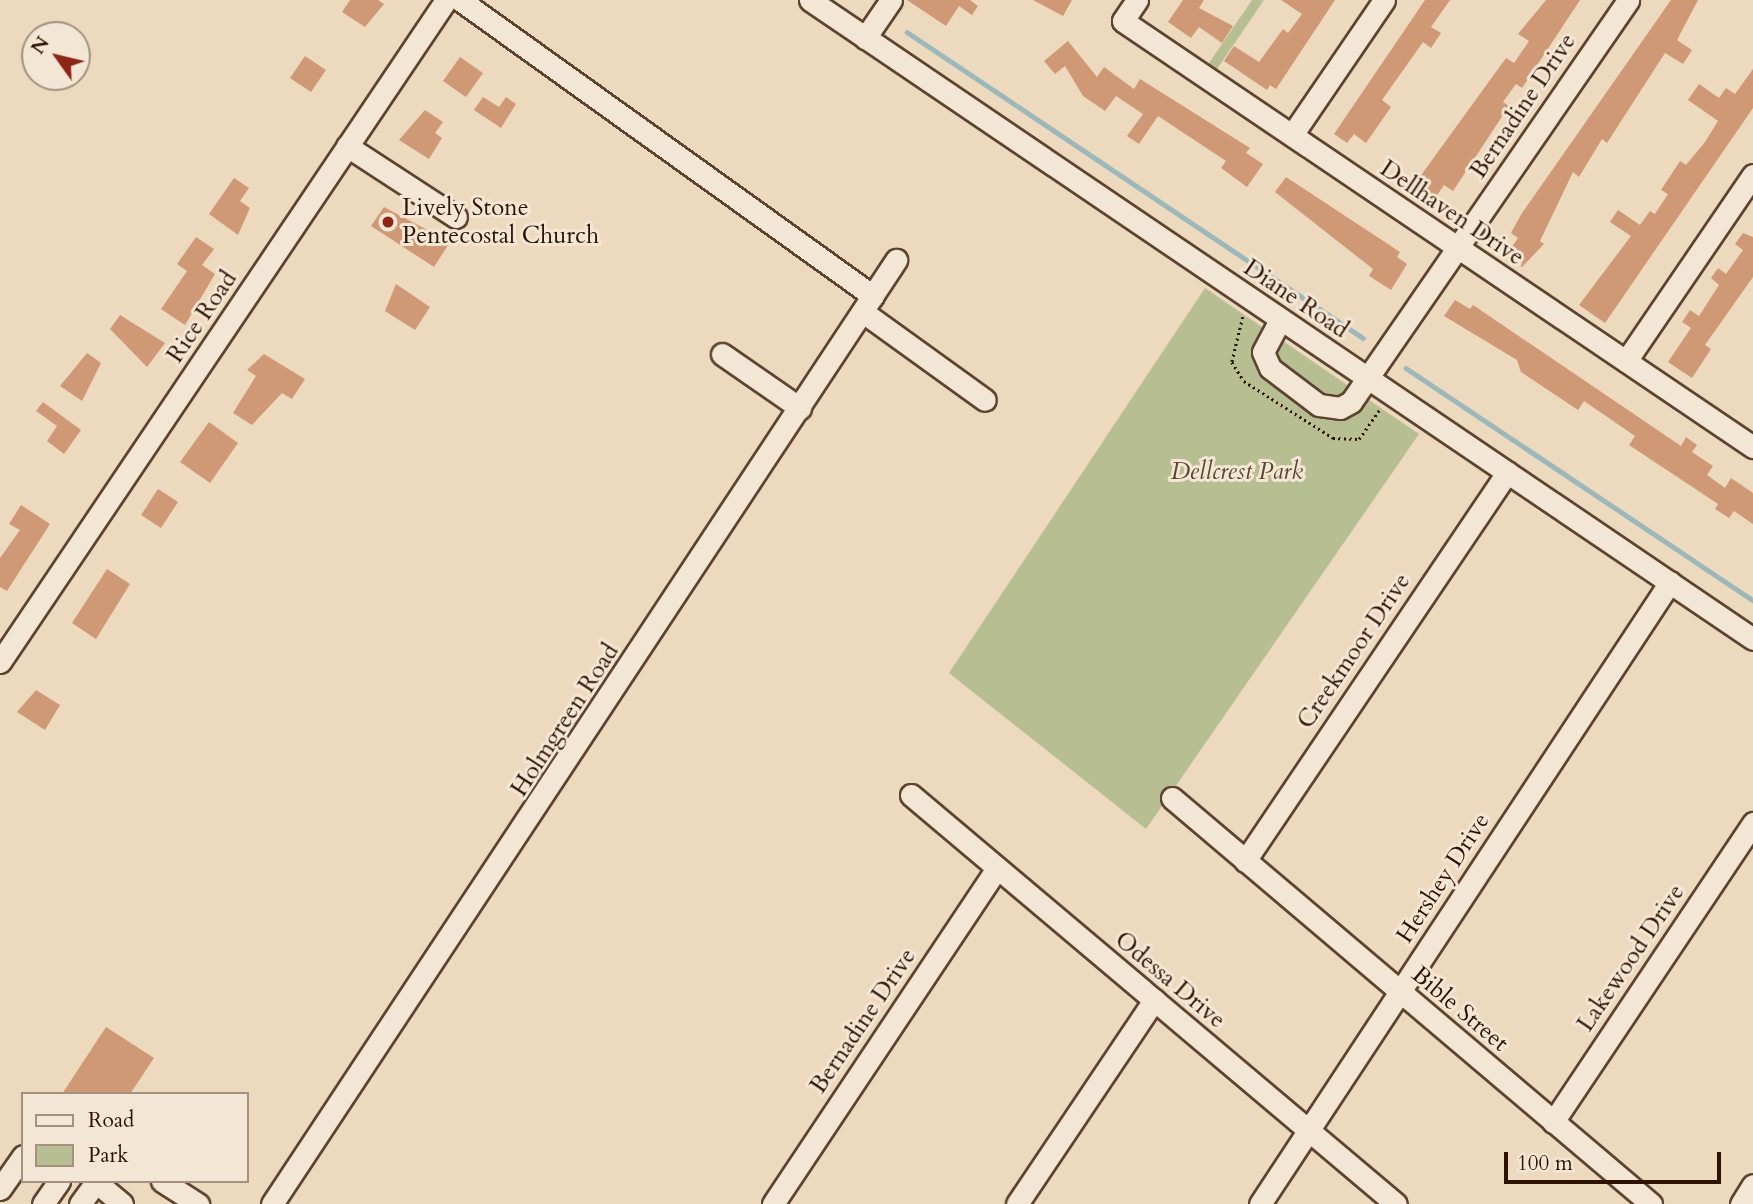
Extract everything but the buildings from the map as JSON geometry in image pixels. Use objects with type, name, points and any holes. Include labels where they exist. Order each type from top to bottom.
[{"type":"street","name":"Rice Road","points":[[0,662],[446,0]]},
{"type":"street","points":[[460,0],[868,304],[985,400]]},
{"type":"street","name":"Diane Road","points":[[810,0],[1753,639]]},
{"type":"street","points":[[865,38],[891,0]]},
{"type":"street","name":"Dellhaven Drive","points":[[1137,0],[1123,21],[1753,447]]},
{"type":"street","points":[[1292,135],[1384,0]]},
{"type":"street","name":"Bernadine Drive","points":[[1280,320],[1266,341],[1265,362],[1319,405],[1340,408],[1369,380],[1628,0]]},
{"type":"street","points":[[347,146],[456,217]]},
{"type":"street","points":[[1626,361],[1753,175]]},
{"type":"street","name":"Holmgreen Road","points":[[272,1204],[896,260]]},
{"type":"street","points":[[722,354],[800,408]]},
{"type":"street","name":"Creekmoor Drive","points":[[1245,861],[1507,472]]},
{"type":"street","name":"Hershey Drive","points":[[1260,1204],[1670,582]]},
{"type":"street","name":"Odessa Drive","points":[[911,795],[1396,1204]]},
{"type":"street","name":"Bible Street","points":[[1172,798],[1651,1204]]},
{"type":"street","name":"Lakewood Drive","points":[[1553,1122],[1753,823]]},
{"type":"street","name":"Bernadine Drive","points":[[773,1204],[997,868]]},
{"type":"street","points":[[1017,1204],[1154,1000]]},
{"type":"street","points":[[0,1189],[21,1159]]},
{"type":"street","points":[[43,1204],[58,1183]]},
{"type":"street","points":[[80,1204],[95,1183]]},
{"type":"street","points":[[97,1183],[121,1204]]},
{"type":"street","points":[[166,1183],[198,1204]]},
{"type":"street","points":[[1741,1204],[1753,1185]]},
{"type":"green space","points":[[1252,0],[1264,0],[1215,72],[1207,66]]},
{"type":"green space","name":"Dellcrest Park","points":[[1205,288],[1419,434],[1146,829],[949,673]]},
{"type":"waterway","points":[[907,32],[1363,338]]},
{"type":"waterway","points":[[1406,368],[1753,600]]},
{"type":"place","name":"Lively Stone Pentecostal Church","points":[[388,222]]}]
